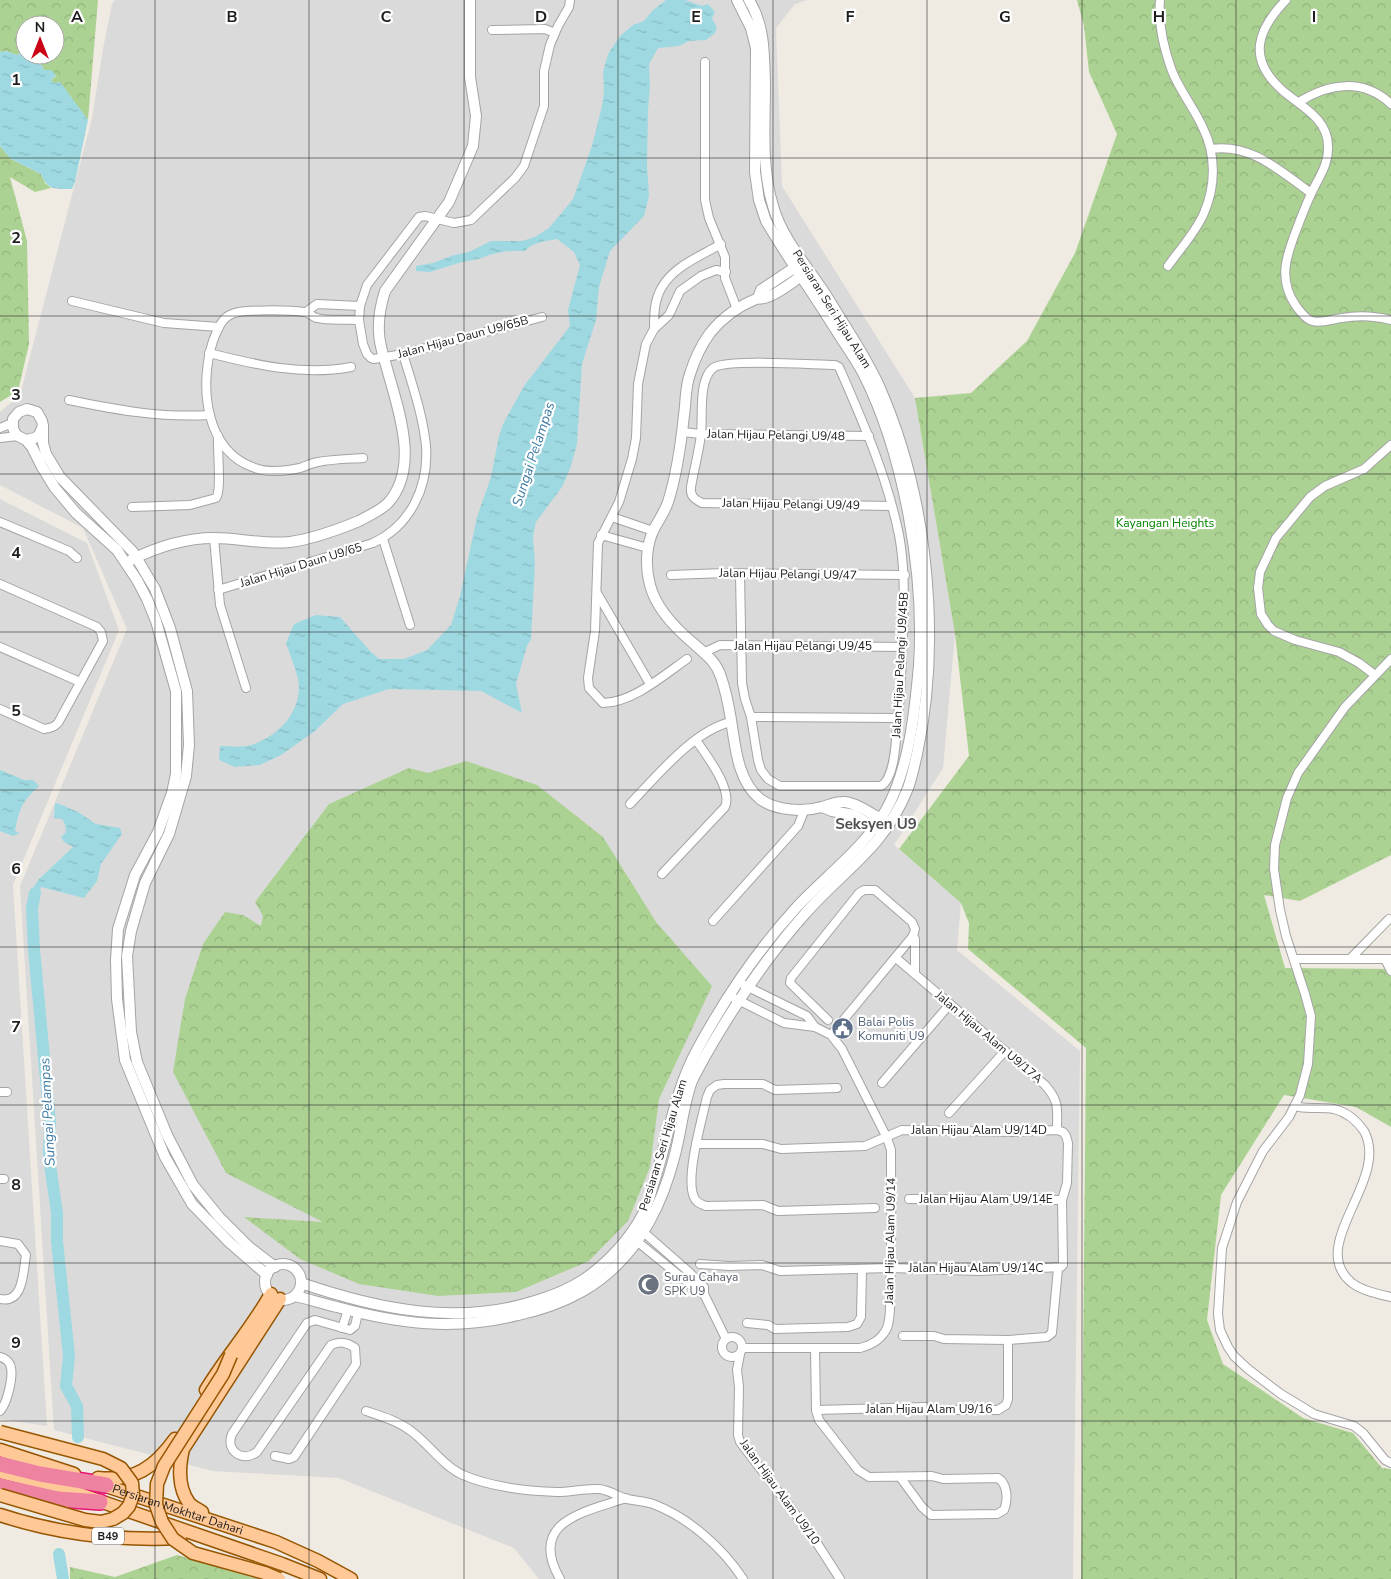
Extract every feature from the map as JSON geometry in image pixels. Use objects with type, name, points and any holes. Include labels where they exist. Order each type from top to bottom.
[{"type":"highway","points":[[0,1464],[40,1474],[106,1485]]},
{"type":"highway","points":[[2,1489],[58,1499],[100,1502]]},
{"type":"main road","points":[[78,1476],[111,1480],[133,1475],[153,1465],[172,1444],[218,1370],[231,1355],[262,1310],[275,1297]]},
{"type":"main road","points":[[220,1523],[189,1504],[180,1477],[183,1449],[275,1297]]},
{"type":"main road","points":[[231,1355],[223,1374],[164,1466],[157,1484],[156,1505],[162,1522],[173,1539],[193,1553],[265,1573],[279,1579]]},
{"type":"main road","points":[[0,1432],[103,1459],[121,1468],[132,1483],[133,1495],[129,1506],[123,1513],[113,1519],[101,1522],[85,1520],[2,1489]]},
{"type":"main road","name":"Persiaran Mokhtar Dahari","points":[[0,1450],[276,1542],[318,1561],[351,1579]]},
{"type":"main road","name":"Persiaran Mokhtar Dahari","points":[[0,1472],[59,1487],[217,1541],[320,1579]]},
{"type":"main road","name":"B49","points":[[0,1515],[48,1528],[88,1535],[187,1537],[217,1541]]},
{"type":"street","points":[[126,562],[163,546],[179,542],[214,538],[290,542],[341,528],[370,516],[387,504],[398,486],[405,464],[403,434],[378,332],[381,302],[385,291],[454,193],[473,146],[476,116],[470,77],[470,0]]},
{"type":"street","points":[[384,358],[371,358],[368,356],[363,344],[359,320],[360,306],[367,285],[419,217],[425,216],[454,224],[471,220],[515,178],[524,166],[544,106],[546,60],[555,33],[569,7],[570,0]]},
{"type":"street","name":"Persiaran Seri Hijau Alam","points":[[294,1296],[353,1311],[427,1325],[458,1325],[489,1322],[550,1307],[583,1291],[616,1266],[640,1228],[662,1159],[682,1080],[696,1051],[734,998],[773,935],[797,906],[863,841],[897,813],[910,782],[921,737],[929,664],[928,597],[923,550],[912,486],[894,424],[877,381],[822,288],[786,254],[766,221],[759,200],[755,172],[756,48],[751,28],[737,0]]},
{"type":"street","name":"Persiaran Seri Hijau Alam","points":[[743,984],[761,967],[807,911],[862,858],[882,826],[906,757],[919,663],[918,602],[912,528],[889,439],[862,372],[809,288],[802,269],[777,218],[771,200],[765,173],[764,43],[756,11],[748,0]]},
{"type":"street","points":[[1160,0],[1160,22],[1163,42],[1172,71],[1203,128],[1213,159],[1211,189],[1204,212],[1195,229],[1168,266]]},
{"type":"street","points":[[1286,0],[1265,25],[1260,38],[1262,67],[1282,90],[1314,114],[1320,123],[1328,145],[1325,168],[1311,193],[1286,256],[1285,270],[1288,291],[1295,304],[1308,319],[1320,322],[1354,316],[1391,320]]},
{"type":"street","points":[[492,30],[545,29],[555,33]]},
{"type":"street","points":[[705,62],[705,200],[709,218],[722,244],[725,257],[725,278],[737,309]]},
{"type":"street","points":[[1299,102],[1314,92],[1334,86],[1361,87],[1391,104]]},
{"type":"street","points":[[1211,150],[1222,148],[1237,149],[1250,153],[1268,163],[1311,193]]},
{"type":"street","points":[[654,329],[656,300],[662,287],[689,262],[722,244]]},
{"type":"street","points":[[785,280],[786,254]]},
{"type":"street","points":[[802,269],[785,280],[761,290],[758,298],[737,309],[710,333],[690,373],[682,432],[668,503],[653,531],[648,548],[647,563],[650,585],[663,612],[715,663],[721,677],[740,766],[748,784],[758,798],[780,808],[805,809],[844,802],[882,826]]},
{"type":"street","points":[[687,659],[625,699],[603,703],[589,688],[588,678],[595,631],[598,543],[621,495],[632,459],[636,438],[638,384],[646,344],[654,329],[668,315],[680,291],[700,276],[716,270],[726,272]]},
{"type":"street","points":[[785,280],[809,288]]},
{"type":"street","points":[[72,301],[164,324],[219,327]]},
{"type":"street","points":[[306,312],[317,304],[360,306]]},
{"type":"street","points":[[359,320],[317,318],[306,312],[234,312],[225,318],[219,327],[209,353],[205,390],[210,415],[218,436],[237,459],[257,469],[288,470],[326,461],[363,458]]},
{"type":"street","name":"Jalan Hijau Daun U9/65B","points":[[384,358],[542,316]]},
{"type":"street","points":[[209,353],[250,363],[292,370],[337,370],[351,367]]},
{"type":"street","name":"Jalan Hijau Daun U9/65","points":[[218,590],[373,544],[401,525],[418,498],[422,487],[426,457],[426,446],[418,406],[403,354]]},
{"type":"street","name":"Jalan Hijau Pelangi U9/45B","points":[[702,434],[704,389],[708,375],[713,368],[720,364],[761,363],[835,365],[839,367],[869,436],[892,506],[899,535],[905,575],[902,647],[898,718],[892,766],[886,782],[881,786],[780,786],[768,779],[761,770],[751,717]]},
{"type":"street","points":[[69,400],[132,413],[210,415]]},
{"type":"street","points":[[0,428],[12,423],[16,415],[23,410],[32,410],[40,416],[46,454],[60,477],[132,552],[155,589],[170,628],[187,691],[189,745],[186,776],[168,834],[145,883],[130,931],[127,956],[131,1032],[137,1062],[168,1135],[193,1185],[219,1217],[249,1248],[275,1267]]},
{"type":"street","points":[[12,423],[13,428],[32,447],[42,467],[76,514],[117,550],[126,562],[147,599],[172,673],[176,692],[177,731],[176,774],[172,793],[158,832],[135,875],[118,929],[116,960],[117,999],[125,1060],[166,1157],[192,1204],[229,1242],[267,1275]]},
{"type":"street","points":[[0,438],[35,438],[39,435],[43,426]]},
{"type":"street","name":"Jalan Hijau Pelangi U9/48","points":[[682,432],[702,434],[869,436]]},
{"type":"street","name":"Jalan Hijau Pelangi U9/49","points":[[702,434],[691,487],[692,497],[702,503],[892,506]]},
{"type":"street","points":[[132,506],[190,505],[216,498],[219,492],[218,436]]},
{"type":"street","points":[[1375,675],[1349,656],[1295,640],[1274,631],[1261,614],[1258,588],[1260,572],[1276,538],[1310,497],[1324,486],[1372,464],[1391,445]]},
{"type":"street","points":[[612,517],[653,531]]},
{"type":"street","points":[[0,522],[69,552],[77,558]]},
{"type":"street","points":[[601,535],[648,548]]},
{"type":"street","points":[[214,538],[220,605],[246,688]]},
{"type":"street","points":[[383,539],[410,625]]},
{"type":"street","points":[[740,574],[742,683],[751,717],[898,718]]},
{"type":"street","name":"Jalan Hijau Pelangi U9/47","points":[[671,575],[905,575]]},
{"type":"street","points":[[0,584],[97,627],[101,632],[103,641],[58,722],[50,728],[44,729],[0,709]]},
{"type":"street","points":[[596,591],[650,684]]},
{"type":"street","name":"Jalan Hijau Pelangi U9/45","points":[[705,652],[720,645],[902,647]]},
{"type":"street","points":[[0,647],[80,682]]},
{"type":"street","points":[[1391,659],[1345,707],[1298,773],[1287,798],[1275,845],[1274,869],[1286,936],[1306,994],[1311,1016],[1308,1064],[1300,1095],[1289,1117],[1263,1151],[1238,1202],[1222,1248],[1218,1314],[1220,1330],[1234,1356],[1248,1369],[1280,1394],[1314,1414],[1354,1426],[1363,1433],[1385,1460],[1391,1463]]},
{"type":"street","points":[[630,804],[680,752],[696,740],[731,722]]},
{"type":"street","points":[[662,874],[728,802],[726,788],[696,740]]},
{"type":"street","points":[[864,815],[888,807]]},
{"type":"street","points":[[713,921],[798,826],[805,809]]},
{"type":"street","points":[[863,841],[864,815]]},
{"type":"street","points":[[828,1020],[790,981],[791,978],[859,893],[864,890],[875,890],[912,922],[915,929],[913,936],[831,1035]]},
{"type":"street","points":[[1350,959],[1389,919]]},
{"type":"street","points":[[913,936],[915,938],[914,974]]},
{"type":"street","name":"Jalan Hijau Alam U9/17A","points":[[896,958],[1046,1085],[1054,1095],[1057,1104],[1057,1130]]},
{"type":"street","points":[[1294,959],[1388,959],[1391,971]]},
{"type":"street","points":[[743,984],[807,1016],[815,1027]]},
{"type":"street","points":[[734,998],[784,1023],[815,1027]]},
{"type":"street","points":[[882,1083],[950,1004]]},
{"type":"street","name":"Jalan Hijau Alam U9/14","points":[[741,1351],[860,1348],[870,1346],[879,1339],[887,1328],[891,1268],[890,1150],[887,1138],[842,1049],[831,1035],[815,1027]]},
{"type":"street","points":[[949,1113],[1005,1051]]},
{"type":"street","points":[[838,1088],[775,1090],[763,1084],[717,1085],[710,1090],[693,1156],[692,1191],[694,1199],[706,1206],[763,1205],[778,1210],[875,1208]]},
{"type":"street","points":[[1295,1105],[1340,1111],[1352,1118],[1366,1133],[1372,1152],[1372,1164],[1366,1187],[1341,1240],[1338,1253],[1345,1275],[1352,1282],[1362,1289],[1391,1298]]},
{"type":"street","name":"Jalan Hijau Alam U9/14D","points":[[696,1144],[763,1144],[781,1149],[865,1146],[902,1130],[1014,1132],[1057,1130],[1063,1132],[1068,1143],[1066,1183],[1062,1200],[1063,1265],[1059,1268],[1052,1333],[1047,1337],[1008,1340]]},
{"type":"street","name":"Jalan Hijau Alam U9/14E","points":[[910,1198],[1062,1200]]},
{"type":"street","points":[[640,1228],[704,1287],[704,1294],[726,1338]]},
{"type":"street","points":[[633,1238],[698,1292],[704,1294]]},
{"type":"street","name":"Persiaran Seri Hijau Alam","points":[[301,1283],[352,1300],[435,1314],[461,1314],[511,1309],[563,1292],[585,1279],[633,1238]]},
{"type":"street","points":[[0,1241],[18,1244],[26,1255],[19,1292],[13,1297],[4,1300],[0,1299]]},
{"type":"street","points":[[284,1264],[293,1267],[299,1274],[301,1283],[299,1290],[288,1299],[275,1297],[266,1283],[267,1275],[275,1267],[284,1264]]},
{"type":"street","name":"Jalan Hijau Alam U9/14C","points":[[700,1264],[729,1266],[762,1265],[780,1271],[891,1268],[938,1269],[947,1271],[1059,1268]]},
{"type":"street","points":[[746,1323],[768,1325],[775,1329],[848,1328],[858,1324],[861,1317],[862,1269]]},
{"type":"street","points":[[275,1456],[289,1459],[294,1457],[356,1364],[355,1348],[350,1344],[338,1342],[331,1346],[253,1456],[237,1455],[232,1448],[230,1440],[232,1434],[307,1323],[315,1320],[350,1330],[354,1328],[353,1311]]},
{"type":"street","points":[[342,1328],[353,1311]]},
{"type":"street","points":[[726,1355],[733,1357],[741,1351],[742,1344],[738,1338],[731,1336],[726,1338],[722,1346],[723,1353],[733,1361],[737,1370]]},
{"type":"street","points":[[903,1336],[1008,1340]]},
{"type":"street","name":"Jalan Hijau Alam U9/16","points":[[816,1410],[925,1408],[938,1410],[998,1410],[1006,1405],[1008,1399],[1008,1340]]},
{"type":"street","points":[[814,1348],[816,1410],[819,1420],[858,1470],[869,1477],[932,1476],[943,1479],[998,1478],[1005,1485],[1006,1506],[1004,1510],[997,1514],[931,1515],[922,1507],[900,1477]]},
{"type":"street","name":"Jalan Hijau Alam U9/10","points":[[741,1351],[737,1370],[739,1387],[738,1435],[740,1442],[814,1537],[840,1579]]},
{"type":"street","points":[[0,1357],[8,1362],[11,1368],[5,1406],[0,1411]]},
{"type":"street","points":[[366,1411],[411,1430],[451,1467],[469,1477],[509,1488],[557,1492],[598,1489],[653,1504],[675,1515],[709,1539],[734,1565],[743,1579]]},
{"type":"street","points":[[560,1579],[552,1562],[550,1544],[553,1532],[561,1524],[584,1512],[626,1498]]},
{"type":"shaded area","points":[[115,0],[808,0],[795,4],[776,28],[782,186],[915,398],[955,634],[943,768],[894,845],[961,903],[957,950],[1080,1051],[1073,1579],[539,1579],[514,1548],[339,1478],[213,1471],[54,1430],[20,886],[127,629],[83,528],[0,485],[0,412],[20,395],[92,118],[103,49],[112,4]]},
{"type":"shaded area","points":[[0,499],[87,543],[119,630],[13,885],[47,1426],[0,1419]]},
{"type":"green space","points":[[0,0],[98,0],[88,120],[60,83],[54,83],[51,80],[56,76],[44,70],[41,65],[65,65],[65,15],[15,15],[15,54],[6,51],[0,52]]},
{"type":"green space","name":"Kayangan Heights","points":[[1077,0],[1391,0],[1391,855],[1300,901],[1264,895],[1285,968],[1391,969],[1391,1127],[1356,1107],[1284,1095],[1221,1195],[1207,1320],[1223,1364],[1303,1418],[1353,1433],[1382,1468],[1391,1469],[1391,1579],[1081,1579],[1086,1048],[968,949],[969,923],[961,903],[899,849],[969,756],[955,634],[915,398],[971,393],[1027,341],[1075,253],[1117,134],[1089,72],[1084,26]]},
{"type":"green space","points":[[0,146],[11,159],[41,174],[45,183],[51,188],[35,192],[10,177],[27,241],[29,344],[18,391],[0,402]]},
{"type":"green space","points":[[466,761],[537,785],[603,837],[656,922],[712,986],[659,1099],[650,1167],[628,1221],[589,1261],[516,1292],[438,1296],[359,1284],[300,1259],[244,1217],[323,1222],[226,1173],[173,1072],[185,999],[203,944],[225,912],[243,915],[261,926],[263,916],[255,902],[329,804],[409,768],[428,773]]},
{"type":"green space","points":[[177,1555],[258,1579],[70,1579],[70,1567],[115,1577]]},
{"type":"water","points":[[666,0],[685,0],[702,6],[708,4],[715,12],[712,19],[717,27],[715,33],[706,40],[689,41],[679,46],[658,48],[649,64],[647,165],[649,196],[644,216],[610,251],[599,287],[596,320],[582,364],[577,444],[570,469],[562,487],[536,522],[533,536],[535,564],[531,639],[527,646],[516,684],[522,713],[481,691],[389,689],[343,704],[315,731],[281,755],[260,765],[235,767],[219,760],[220,746],[244,746],[261,741],[279,729],[293,711],[299,690],[298,679],[286,643],[294,624],[316,615],[340,617],[379,659],[404,659],[427,650],[451,625],[460,596],[477,517],[491,477],[503,424],[524,386],[570,326],[568,310],[580,265],[574,252],[557,239],[536,244],[525,251],[507,251],[430,272],[416,271],[416,266],[469,252],[491,241],[522,241],[535,237],[549,228],[573,199],[592,146],[602,106],[604,91],[603,72],[608,54],[620,36],[633,25],[644,21],[652,11]]},
{"type":"water","points":[[6,51],[15,54],[15,65],[41,65],[44,70],[51,70],[56,75],[51,80],[54,83],[60,82],[88,120],[72,189],[53,188],[47,184],[41,174],[11,159],[0,146],[0,52]]},
{"type":"water","points":[[0,770],[24,780],[33,780],[39,786],[22,806],[15,831],[20,833],[13,836],[0,831]]},
{"type":"water","points":[[57,803],[78,812],[96,824],[120,828],[122,834],[101,864],[97,881],[84,898],[41,887],[34,908],[29,908],[33,888],[39,879],[73,847],[64,842],[61,837],[66,832],[62,819],[54,818],[55,804]]},
{"type":"waterway","name":"Sungai Pelampas","points":[[35,893],[32,908],[34,949],[50,1123],[49,1158],[57,1213],[57,1241],[69,1356],[66,1386],[77,1406],[78,1437]]},
{"type":"waterway","name":"Sungai Pelampas","points":[[59,1554],[63,1579]]},
{"type":"place","name":"Balai Polis Komuniti U9","points":[[842,1029]]},
{"type":"place","name":"Surau Cahaya SPK U9","points":[[648,1284]]},
{"type":"district","name":"Seksyen U9","points":[[876,824]]}]
